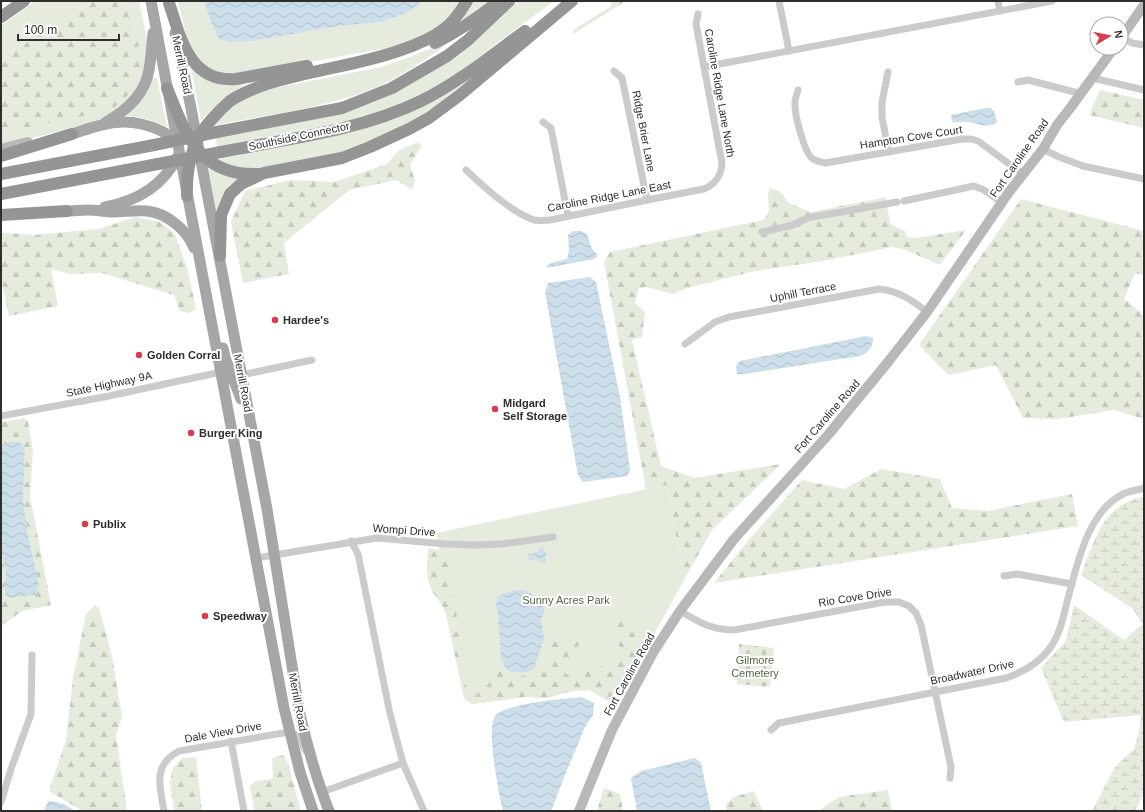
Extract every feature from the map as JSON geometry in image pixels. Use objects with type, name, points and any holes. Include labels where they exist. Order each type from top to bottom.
[{"type":"highway","points":[[1,17],[24,1]]},
{"type":"highway","points":[[189,147],[221,109],[240,95],[252,89],[298,76],[381,57],[427,40],[445,29],[460,12],[467,1]]},
{"type":"highway","points":[[252,89],[388,61],[409,54],[434,44],[455,33],[476,20],[499,1]]},
{"type":"highway","name":"Southside Connector","points":[[1,174],[342,108],[392,88],[447,56],[468,40],[509,1]]},
{"type":"highway","name":"Southside Connector","points":[[1,194],[346,128],[377,119],[410,106],[451,84],[566,1]]},
{"type":"highway","points":[[189,147],[213,164],[228,170],[248,174],[264,173],[342,158],[370,147],[429,118],[460,95],[572,1]]},
{"type":"highway","points":[[168,2],[185,48],[193,62],[202,71],[219,78],[236,79],[407,48]]},
{"type":"highway","points":[[167,88],[189,147],[187,196]]},
{"type":"highway","points":[[1,156],[72,134]]},
{"type":"highway","points":[[220,256],[221,215],[225,203],[230,194],[241,184],[264,173]]},
{"type":"highway","points":[[1,215],[67,211]]},
{"type":"main road","name":"Merrill Road","points":[[151,1],[167,88]]},
{"type":"main road","name":"Merrill Road","points":[[168,2],[190,103],[189,147],[210,206],[220,256],[258,459],[295,687],[306,741],[329,811]]},
{"type":"main road","points":[[102,125],[124,111],[137,96],[143,86],[149,72],[155,20]]},
{"type":"main road","points":[[72,134],[102,125],[120,122],[132,123],[146,126],[167,134],[189,147],[157,184],[144,194],[130,201],[89,210]]},
{"type":"main road","name":"Merrill Road","points":[[187,196],[289,732],[313,811]]},
{"type":"main road","points":[[187,196],[200,227],[225,359],[228,367],[233,372],[242,375]]},
{"type":"main road","points":[[67,211],[89,210],[112,212],[154,212],[178,226],[191,241],[201,270]]},
{"type":"main road","points":[[220,372],[234,381],[239,392],[258,459]]},
{"type":"street","points":[[779,1],[788,51]]},
{"type":"street","points":[[998,1],[1000,11]]},
{"type":"street","points":[[704,67],[1052,1]]},
{"type":"street","points":[[1129,26],[1144,6]]},
{"type":"street","name":"Caroline Ridge Lane North","points":[[698,14],[696,24],[722,162],[722,170],[719,177]]},
{"type":"street","points":[[1129,41],[1144,45]]},
{"type":"street","name":"Fort Caroline Road","points":[[579,811],[612,730],[654,651],[680,611],[734,539],[832,429],[888,362],[927,312],[1042,149],[1057,125],[1082,94],[1108,56]]},
{"type":"street","name":"Ridge Brier Lane","points":[[614,71],[622,78],[647,200]]},
{"type":"street","points":[[888,72],[882,102],[882,118],[889,152]]},
{"type":"street","points":[[1093,78],[1144,90]]},
{"type":"street","points":[[1018,82],[1028,80],[1082,94]]},
{"type":"street","name":"Hampton Cove Court","points":[[798,90],[794,102],[803,146],[807,154],[812,159],[825,162],[962,139],[971,139],[978,141],[1023,174]]},
{"type":"street","points":[[543,122],[551,128],[568,216]]},
{"type":"street","points":[[1,149],[23,143],[72,134]]},
{"type":"street","points":[[1042,149],[1083,166],[1144,179]]},
{"type":"street","name":"Caroline Ridge Lane East","points":[[466,170],[483,187],[504,203],[535,220],[550,220],[704,189],[711,186],[719,177]]},
{"type":"street","points":[[762,232],[793,225],[807,218],[974,186],[984,190],[1003,203]]},
{"type":"street","points":[[1,220],[67,211]]},
{"type":"street","name":"Uphill Terrace","points":[[685,344],[715,322],[729,317],[879,289],[902,294],[927,312]]},
{"type":"street","points":[[242,375],[312,360]]},
{"type":"street","name":"State Highway 9A","points":[[1,416],[104,397],[220,372]]},
{"type":"street","name":"Broadwater Drive","points":[[771,730],[779,723],[1006,678],[1020,673],[1033,665],[1053,644],[1064,614],[1088,534],[1095,521],[1108,505],[1124,493],[1144,488]]},
{"type":"street","name":"Wompi Drive","points":[[256,558],[351,541],[377,538],[474,545],[502,544],[552,537]]},
{"type":"street","points":[[351,541],[358,554],[389,709],[404,763],[424,811]]},
{"type":"street","points":[[1004,576],[1017,574],[1072,584]]},
{"type":"street","name":"Rio Cove Drive","points":[[680,611],[706,626],[720,630],[734,630],[863,605],[898,602],[909,606],[916,613],[921,625],[951,767],[950,778]]},
{"type":"street","points":[[1,802],[10,769],[31,714],[32,655]]},
{"type":"street","points":[[289,732],[296,734],[299,738],[315,772]]},
{"type":"street","name":"Dale View Drive","points":[[164,811],[159,776],[164,763],[178,750],[289,732]]},
{"type":"street","points":[[231,741],[244,811]]},
{"type":"street","points":[[322,792],[404,763]]},
{"type":"green space","points":[[35,1],[95,1],[13,51],[1,64],[1,26]]},
{"type":"green space","points":[[95,1],[127,1],[142,58],[138,80],[126,98],[111,110],[1,134],[1,64],[13,51]]},
{"type":"green space","points":[[127,1],[139,1],[147,40],[143,80],[132,98],[103,120],[1,146],[1,134],[111,110],[142,58]]},
{"type":"green space","points":[[178,1],[204,1],[211,22],[219,38],[230,42],[253,41],[338,26],[382,22],[410,11],[422,1],[464,1],[447,22],[412,41],[386,48],[273,69],[225,75],[205,67],[192,50],[187,38]]},
{"type":"green space","points":[[472,1],[492,1],[459,24],[463,14]]},
{"type":"green space","points":[[515,1],[554,1],[444,82],[420,95],[396,106],[346,122],[217,147],[216,138],[345,111],[488,27]]},
{"type":"green space","points":[[612,1],[626,1],[573,34],[573,30],[610,7]]},
{"type":"green space","points":[[446,42],[447,44],[442,48],[402,74],[386,83],[357,95],[294,111],[210,126],[239,99],[275,88],[381,67]]},
{"type":"green space","points":[[193,66],[246,81],[246,84],[216,105],[201,121],[191,68]]},
{"type":"green space","points":[[152,77],[157,78],[167,127],[147,119],[125,115]]},
{"type":"green space","points":[[473,77],[474,78],[420,118],[346,152],[256,170],[241,169],[216,160],[317,140],[382,123],[413,111],[444,96]]},
{"type":"green space","points":[[1100,90],[1144,100],[1144,128],[1089,115]]},
{"type":"green space","points":[[418,142],[421,146],[410,165],[415,181],[412,190],[397,180],[349,190],[284,243],[289,274],[243,283],[231,222],[245,191],[291,180],[334,182],[387,164],[398,151]]},
{"type":"green space","points":[[208,168],[238,179],[226,191],[216,210]]},
{"type":"green space","points":[[770,188],[779,191],[790,204],[811,212],[886,197],[890,224],[905,231],[907,237],[916,238],[966,230],[940,265],[903,249],[892,247],[823,261],[755,271],[687,288],[672,294],[646,287],[639,288],[635,303],[645,312],[642,337],[632,340],[661,466],[694,478],[781,464],[712,530],[684,580],[667,485],[646,489],[604,262],[610,252],[764,220],[769,211],[768,194]]},
{"type":"green space","points":[[1021,199],[1144,231],[1144,275],[1135,273],[1124,299],[1144,315],[1144,419],[1114,410],[1058,419],[1023,418],[996,365],[948,375],[919,345]]},
{"type":"green space","points":[[136,217],[160,222],[175,234],[188,271],[196,309],[189,313],[180,311],[174,295],[102,273],[71,274],[51,269],[58,306],[9,316],[1,279],[1,233],[33,235],[98,229]]},
{"type":"green space","points":[[24,418],[28,421],[33,451],[30,496],[51,605],[22,611],[1,626],[1,548],[6,573],[6,595],[9,598],[28,536],[23,498],[25,450],[9,442],[1,446],[1,422]]},
{"type":"green space","points":[[881,469],[940,479],[952,508],[987,511],[1072,494],[1078,526],[714,583],[746,543],[802,480],[844,489]]},
{"type":"green space","name":"Sunny Acres Park","points":[[667,485],[684,580],[615,705],[589,690],[572,691],[547,698],[526,697],[472,704],[464,698],[436,533]]},
{"type":"green space","points":[[1144,497],[1144,793],[1135,811],[1092,811],[1115,767],[1134,749],[1140,727],[1141,715],[1064,722],[1041,668],[1066,641],[1074,605],[1124,640],[1143,624],[1132,608],[1081,575],[1096,537],[1109,516],[1119,507],[1130,501]]},
{"type":"green space","points":[[428,548],[452,553],[453,587],[466,686],[472,696],[486,687],[495,672],[505,672],[510,679],[545,671],[553,639],[576,637],[579,644],[565,673],[569,676],[619,661],[623,652],[609,629],[621,619],[645,639],[615,694],[608,700],[589,690],[572,691],[547,698],[526,697],[472,704],[464,698],[446,614],[430,587],[427,571]]},
{"type":"green space","points":[[95,606],[99,608],[112,656],[122,717],[116,735],[127,811],[83,811],[50,792],[66,740],[73,678],[86,614]]},
{"type":"green space","name":"Gilmore Cemetery","points":[[739,644],[774,648],[770,687],[737,684]]},
{"type":"green space","points":[[284,755],[289,767],[301,811],[254,811],[250,786],[256,781],[273,779],[272,758]]},
{"type":"green space","points":[[196,757],[202,811],[174,811],[170,782],[173,768],[182,758]]},
{"type":"green space","points":[[604,788],[620,794],[623,811],[597,811]]},
{"type":"green space","points":[[888,790],[892,811],[818,811],[839,797]]},
{"type":"green space","points":[[754,791],[763,811],[726,811],[726,804],[734,797]]},
{"type":"water","points":[[204,1],[422,1],[410,11],[382,22],[338,26],[253,41],[230,42],[219,39]]},
{"type":"water","points":[[990,108],[994,111],[997,122],[986,126],[966,122],[952,122],[951,115]]},
{"type":"water","points":[[573,231],[581,231],[587,234],[592,249],[597,254],[597,257],[594,259],[547,268],[547,265],[551,263],[567,259],[569,251],[568,235]]},
{"type":"water","points":[[590,277],[596,282],[620,397],[630,470],[627,476],[583,482],[578,475],[545,292],[548,283]]},
{"type":"water","points":[[866,336],[873,338],[872,344],[868,351],[860,356],[737,374],[736,366],[740,361]]},
{"type":"water","points":[[9,442],[21,443],[25,450],[23,498],[28,536],[39,585],[35,595],[9,598],[5,594],[6,573],[1,548],[1,446]]},
{"type":"water","points":[[542,546],[546,554],[545,564],[537,559],[529,561],[528,554],[536,553]]},
{"type":"water","points":[[515,590],[526,591],[542,599],[544,612],[541,620],[544,639],[534,668],[527,672],[513,672],[506,669],[501,658],[496,605],[498,596]]},
{"type":"water","points":[[582,697],[594,703],[593,715],[585,727],[551,811],[503,811],[492,746],[493,722],[496,715],[512,707],[550,700]]},
{"type":"water","points":[[695,758],[701,763],[711,811],[637,811],[631,778],[641,771]]},
{"type":"water","points":[[48,801],[62,804],[74,811],[44,811]]},
{"type":"place","name":"Hardee's","points":[[275,320]]},
{"type":"place","name":"Golden Corral","points":[[139,355]]},
{"type":"place","name":"Midgard Self Storage","points":[[495,409]]},
{"type":"place","name":"Burger King","points":[[191,433]]},
{"type":"place","name":"Publix","points":[[85,524]]},
{"type":"place","name":"Speedway","points":[[205,616]]}]
